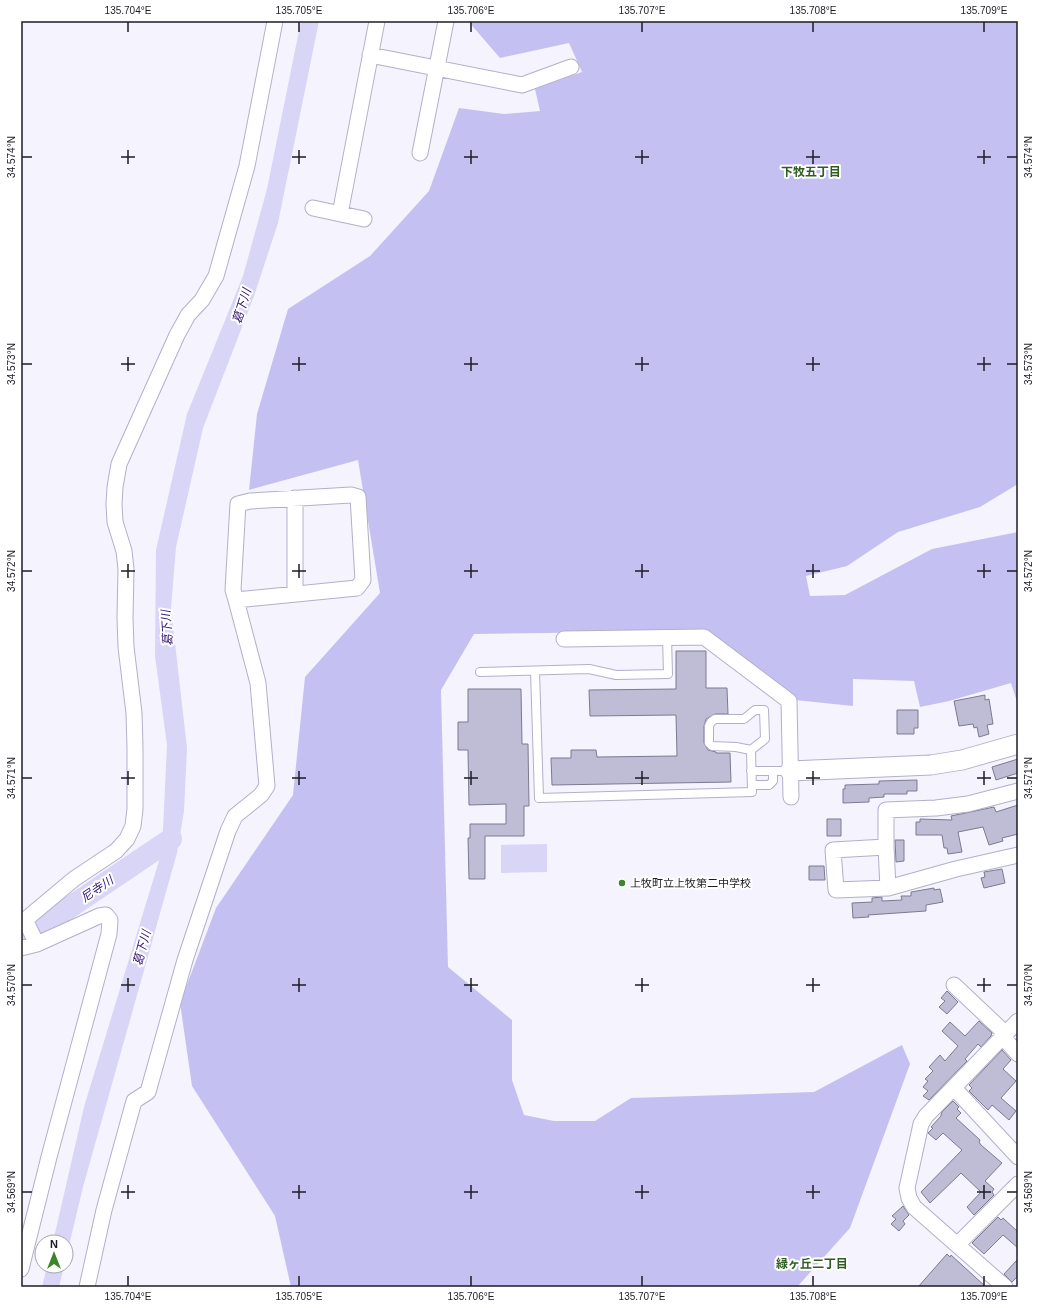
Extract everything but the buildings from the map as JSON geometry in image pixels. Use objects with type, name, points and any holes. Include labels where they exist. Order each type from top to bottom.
[{"type":"street","points":[[340,214],[377,21]]},
{"type":"street","points":[[420,153],[446,21]]},
{"type":"street","points":[[37,944],[25,920],[74,879],[116,851],[127,839],[133,826],[135,809],[134,713],[126,647],[126,569],[124,551],[115,522],[114,504],[116,480],[119,464],[177,335],[188,315],[202,300],[216,276],[248,166],[272,22]]},
{"type":"street","points":[[370,55],[522,85],[571,67]]},
{"type":"street","points":[[313,208],[364,219]]},
{"type":"street","points":[[87,1287],[104,1210],[134,1101],[148,1092],[185,960],[228,831],[235,816],[260,795],[267,786],[258,683],[233,590],[238,504],[250,501],[352,494],[358,497],[363,580],[358,588],[236,600]]},
{"type":"street","points":[[295,498],[295,594]]},
{"type":"street","points":[[564,639],[704,637],[789,701],[782,771],[791,797]]},
{"type":"street","points":[[782,771],[931,765],[962,760],[1018,744]]},
{"type":"street","points":[[888,888],[886,810],[949,807],[968,804],[1018,791]]},
{"type":"street","points":[[886,847],[834,850],[836,890],[888,888],[956,869],[1018,855]]},
{"type":"street","points":[[21,948],[37,944],[99,916],[106,915],[110,920],[109,934],[49,1157],[21,1269]]},
{"type":"street","points":[[954,985],[1004,1036],[1018,1054]]},
{"type":"street","points":[[1004,1287],[914,1207],[909,1198],[907,1188],[921,1124],[926,1116],[1018,1021]]},
{"type":"street","points":[[954,1088],[1018,1157]]},
{"type":"street","points":[[958,1245],[1018,1184]]},
{"type":"lane","points":[[480,672],[589,669],[616,675],[668,674],[667,637]]},
{"type":"lane","points":[[535,670],[539,798],[752,792],[751,750]]},
{"type":"lane","points":[[755,710],[764,710],[766,739],[751,750],[736,747],[712,746],[709,743],[709,726],[711,722],[715,719],[744,719],[755,710]]},
{"type":"lane","points":[[751,771],[782,771]]},
{"type":"lane","points":[[752,785],[769,785],[782,771]]},
{"type":"shaded area","points":[[468,21],[1018,21],[1018,484],[980,507],[898,532],[847,566],[806,576],[810,596],[845,595],[932,549],[1018,532],[1018,705],[1011,683],[949,701],[920,707],[914,681],[853,679],[853,706],[795,700],[702,631],[474,634],[441,690],[448,967],[512,1020],[512,1080],[524,1115],[554,1121],[595,1121],[631,1098],[814,1092],[902,1045],[910,1064],[850,1228],[797,1287],[291,1287],[275,1216],[192,1086],[180,1003],[216,908],[293,795],[305,677],[380,593],[358,460],[249,490],[257,414],[288,309],[370,256],[429,191],[459,108],[504,114],[540,111],[535,89],[582,72],[569,43],[500,58]]},
{"type":"water","name":"葛下川","points":[[301,21],[319,21],[278,223],[254,296],[203,428],[176,547],[171,608],[187,748],[184,811],[177,853],[83,1187],[72,1234],[55,1234],[84,1107],[162,851],[167,745],[155,656],[156,550],[187,414],[243,276],[267,189]]},
{"type":"water","points":[[547,844],[547,872],[501,873],[501,845]]},
{"type":"water","points":[[45,1274],[62,1274],[59,1287],[42,1287]]},
{"type":"waterway","name":"尼寺川","points":[[21,934],[48,922],[171,839]]},
{"type":"place","name":"上牧町立上牧第二中学校","points":[[622,883]]},
{"type":"district","name":"下牧五丁目","points":[[811,172]]},
{"type":"district","name":"緑ヶ丘二丁目","points":[[812,1264]]}]
